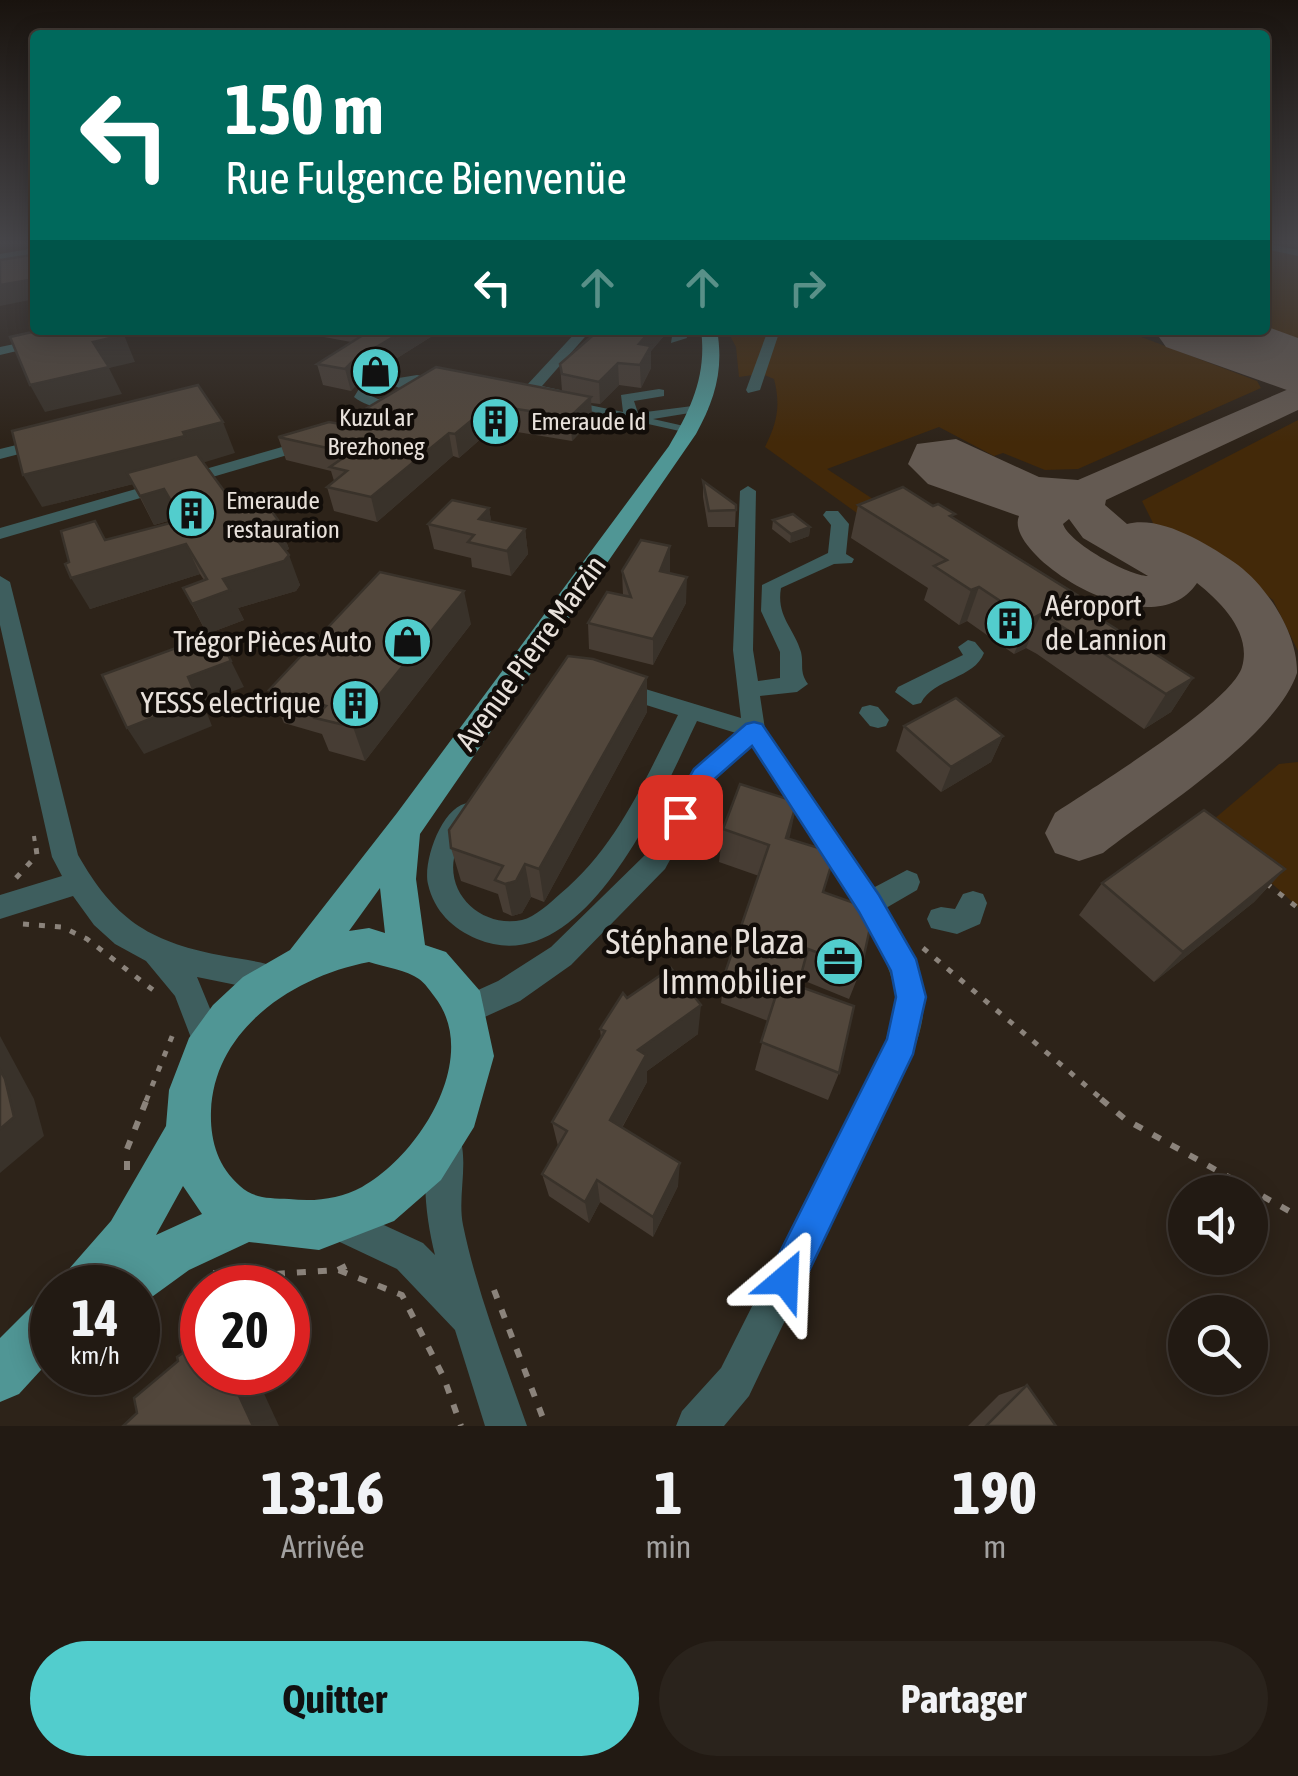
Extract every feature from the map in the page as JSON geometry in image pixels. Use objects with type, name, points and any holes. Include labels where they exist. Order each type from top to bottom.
[{"type":"main road","name":"Avenue Pierre Marzin","points":[[288,968],[409,824],[688,431],[703,407],[712,366],[709,335]]},
{"type":"main road","points":[[407,951],[396,884],[397,860],[409,824]]},
{"type":"main road","points":[[348,946],[388,946],[407,951],[437,968],[460,994],[467,1010],[473,1033],[472,1072],[460,1113],[446,1140],[400,1190],[370,1209],[338,1222],[306,1228],[275,1226],[247,1218],[223,1203],[205,1183],[188,1131],[193,1087],[209,1045],[236,1008],[288,968],[348,946]]},
{"type":"main road","points":[[105,1265],[128,1238],[188,1131]]},
{"type":"main road","points":[[155,1265],[247,1218]]},
{"type":"main road","points":[[3,1372],[30,1344]]},
{"type":"main road","points":[[3,1372],[30,1353]]},
{"type":"street","points":[[0,351],[76,335]]},
{"type":"street","points":[[581,335],[532,388],[688,431]]},
{"type":"street","points":[[754,390],[772,335]]},
{"type":"street","points":[[370,408],[402,400],[408,386],[445,381],[464,385]]},
{"type":"street","points":[[629,412],[626,398],[658,394]]},
{"type":"street","points":[[520,396],[629,412],[703,407]]},
{"type":"street","points":[[0,454],[57,440]]},
{"type":"street","points":[[0,534],[326,440]]},
{"type":"street","points":[[697,1426],[735,1382],[902,1042],[911,997],[905,968],[869,904],[754,730],[743,650],[748,491]]},
{"type":"street","points":[[748,690],[796,684],[788,673],[790,652],[769,600],[776,587],[841,558],[840,524],[832,515]]},
{"type":"street","points":[[0,582],[65,857],[84,896],[118,933],[157,954],[186,988],[209,1045]]},
{"type":"street","points":[[906,692],[913,697],[917,688],[972,659],[974,653],[968,647],[992,664]]},
{"type":"street","points":[[598,683],[754,730]]},
{"type":"street","points":[[476,798],[443,846],[439,868],[442,884],[470,923],[493,934],[521,933],[561,909],[617,857],[692,709]]},
{"type":"street","points":[[467,1010],[509,991],[561,956],[656,861],[703,776],[754,730]]},
{"type":"street","points":[[869,904],[907,882]]},
{"type":"street","points":[[0,907],[78,883]]},
{"type":"street","points":[[941,919],[964,920],[973,903]]},
{"type":"street","points":[[157,954],[288,968]]},
{"type":"street","points":[[446,1140],[444,1221],[502,1424]]},
{"type":"street","points":[[338,1222],[410,1256],[470,1318]]},
{"type":"path","points":[[1257,876],[1298,908]]},
{"type":"path","points":[[889,940],[922,947],[1125,1119],[1298,1216]]},
{"type":"path","points":[[310,1272],[338,1270],[386,1244]]},
{"type":"path","points":[[338,1270],[402,1295],[444,1378],[461,1426]]},
{"type":"path","points":[[490,1280],[546,1426]]},
{"type":"shaded area","points":[[1270,309],[1298,309],[1298,347],[1263,335],[1270,335]]},
{"type":"shaded area","points":[[730,335],[766,335],[753,375],[739,377],[736,347]]},
{"type":"shaded area","points":[[774,335],[1136,335],[1257,381],[1261,388],[1078,469],[1045,470],[1003,453],[994,456],[939,427],[827,469],[902,518],[875,526],[765,447],[775,422],[777,398],[774,379],[762,374]]},
{"type":"shaded area","points":[[1298,420],[1298,651],[1273,600],[1209,553],[1154,525],[1142,501]]},
{"type":"shaded area","points":[[1298,762],[1298,907],[1207,825],[1279,764]]},
{"type":"building","points":[[30,332],[123,335],[93,342],[109,367],[30,385],[10,337]]},
{"type":"building","points":[[363,335],[397,335],[345,369],[317,364]]},
{"type":"building","points":[[593,335],[647,335],[639,344],[651,346],[640,365],[618,363],[599,382],[562,374],[560,364]]},
{"type":"building","points":[[436,367],[591,397],[570,417],[490,405],[371,497],[327,487],[347,471],[330,467],[350,453],[278,437],[329,422],[340,424]]},
{"type":"building","points":[[198,385],[223,422],[183,432],[185,436],[23,475],[12,431]]},
{"type":"building","points":[[197,454],[238,510],[265,502],[278,520],[264,524],[289,555],[284,561],[223,579],[230,590],[192,604],[183,588],[207,579],[186,544],[71,578],[61,531],[95,521],[105,540],[182,520],[164,489],[140,496],[127,473]]},
{"type":"building","points":[[703,481],[736,505],[736,510],[709,511]]},
{"type":"building","points":[[903,487],[933,506],[938,504],[955,514],[950,516],[1077,595],[1069,599],[1193,678],[1166,694],[1052,620],[1041,614],[1029,620],[979,587],[971,590],[934,566],[947,560],[858,505]]},
{"type":"building","points":[[452,500],[489,508],[479,519],[525,529],[507,551],[468,542],[474,535],[428,524]]},
{"type":"building","points":[[793,514],[810,527],[791,534],[773,520]]},
{"type":"building","points":[[641,540],[670,546],[660,571],[687,577],[653,639],[588,623],[607,592],[631,597],[622,571]]},
{"type":"building","points":[[380,572],[464,591],[353,727],[315,718],[326,706],[269,690]]},
{"type":"building","points":[[217,633],[231,661],[188,677],[198,700],[127,728],[102,675]]},
{"type":"building","points":[[568,656],[593,659],[647,677],[539,869],[525,864],[516,881],[505,884],[495,880],[503,866],[451,848],[449,830]]},
{"type":"building","points":[[956,698],[1003,736],[951,767],[904,726]]},
{"type":"building","points":[[740,784],[797,802],[786,838],[835,853],[823,892],[874,910],[861,969],[808,949],[798,986],[854,1006],[839,1073],[761,1042],[777,992],[725,973],[769,845],[723,829]]},
{"type":"building","points":[[1204,810],[1285,869],[1183,952],[1102,883]]},
{"type":"building","points":[[671,968],[701,1005],[638,1050],[646,1055],[610,1120],[680,1163],[653,1217],[597,1180],[585,1202],[542,1174],[567,1131],[552,1122],[605,1031],[600,1029],[623,993],[627,998]]},
{"type":"building","points":[[0,1070],[14,1117],[0,1129]]},
{"type":"building","points":[[180,1355],[180,1395],[239,1395],[253,1426],[123,1426],[137,1413],[134,1398],[138,1395],[160,1395],[160,1376],[178,1361]]},
{"type":"building","points":[[1027,1385],[1056,1426],[986,1426]]},
{"type":"taxiway","points":[[1084,494],[1298,396]]},
{"type":"taxiway","points":[[1055,507],[1022,503],[943,475],[929,464],[932,453],[956,452],[1030,489],[1084,494]]},
{"type":"taxiway","points":[[1055,507],[1039,521],[1048,542],[1065,555],[1138,593],[1153,593],[1174,580],[1171,568],[1100,528],[1082,506],[1084,494]]},
{"type":"taxiway","points":[[1055,507],[1084,494]]},
{"type":"taxiway","points":[[1079,833],[1214,733],[1259,689],[1270,670],[1272,657],[1265,630],[1238,592],[1208,568],[1143,534]]},
{"type":"runway","points":[[1209,335],[1298,367]]},
{"type":"place","name":"Kuzul ar Brezhoneg","points":[[376,371]]},
{"type":"place","name":"Emeraude Id","points":[[496,421]]},
{"type":"place","name":"Emeraude restauration","points":[[191,514]]},
{"type":"place","name":"Aéroport de Lannion","points":[[1010,623]]},
{"type":"place","name":"Trégor Pièces Auto","points":[[407,642]]},
{"type":"place","name":"YESSS electrique","points":[[356,703]]},
{"type":"place","name":"Stéphane Plaza Immobilier","points":[[840,962]]},
{"type":"route","points":[[680,817],[712,765],[754,730],[869,904],[905,968],[911,997],[902,1042],[785,1280]]}]
